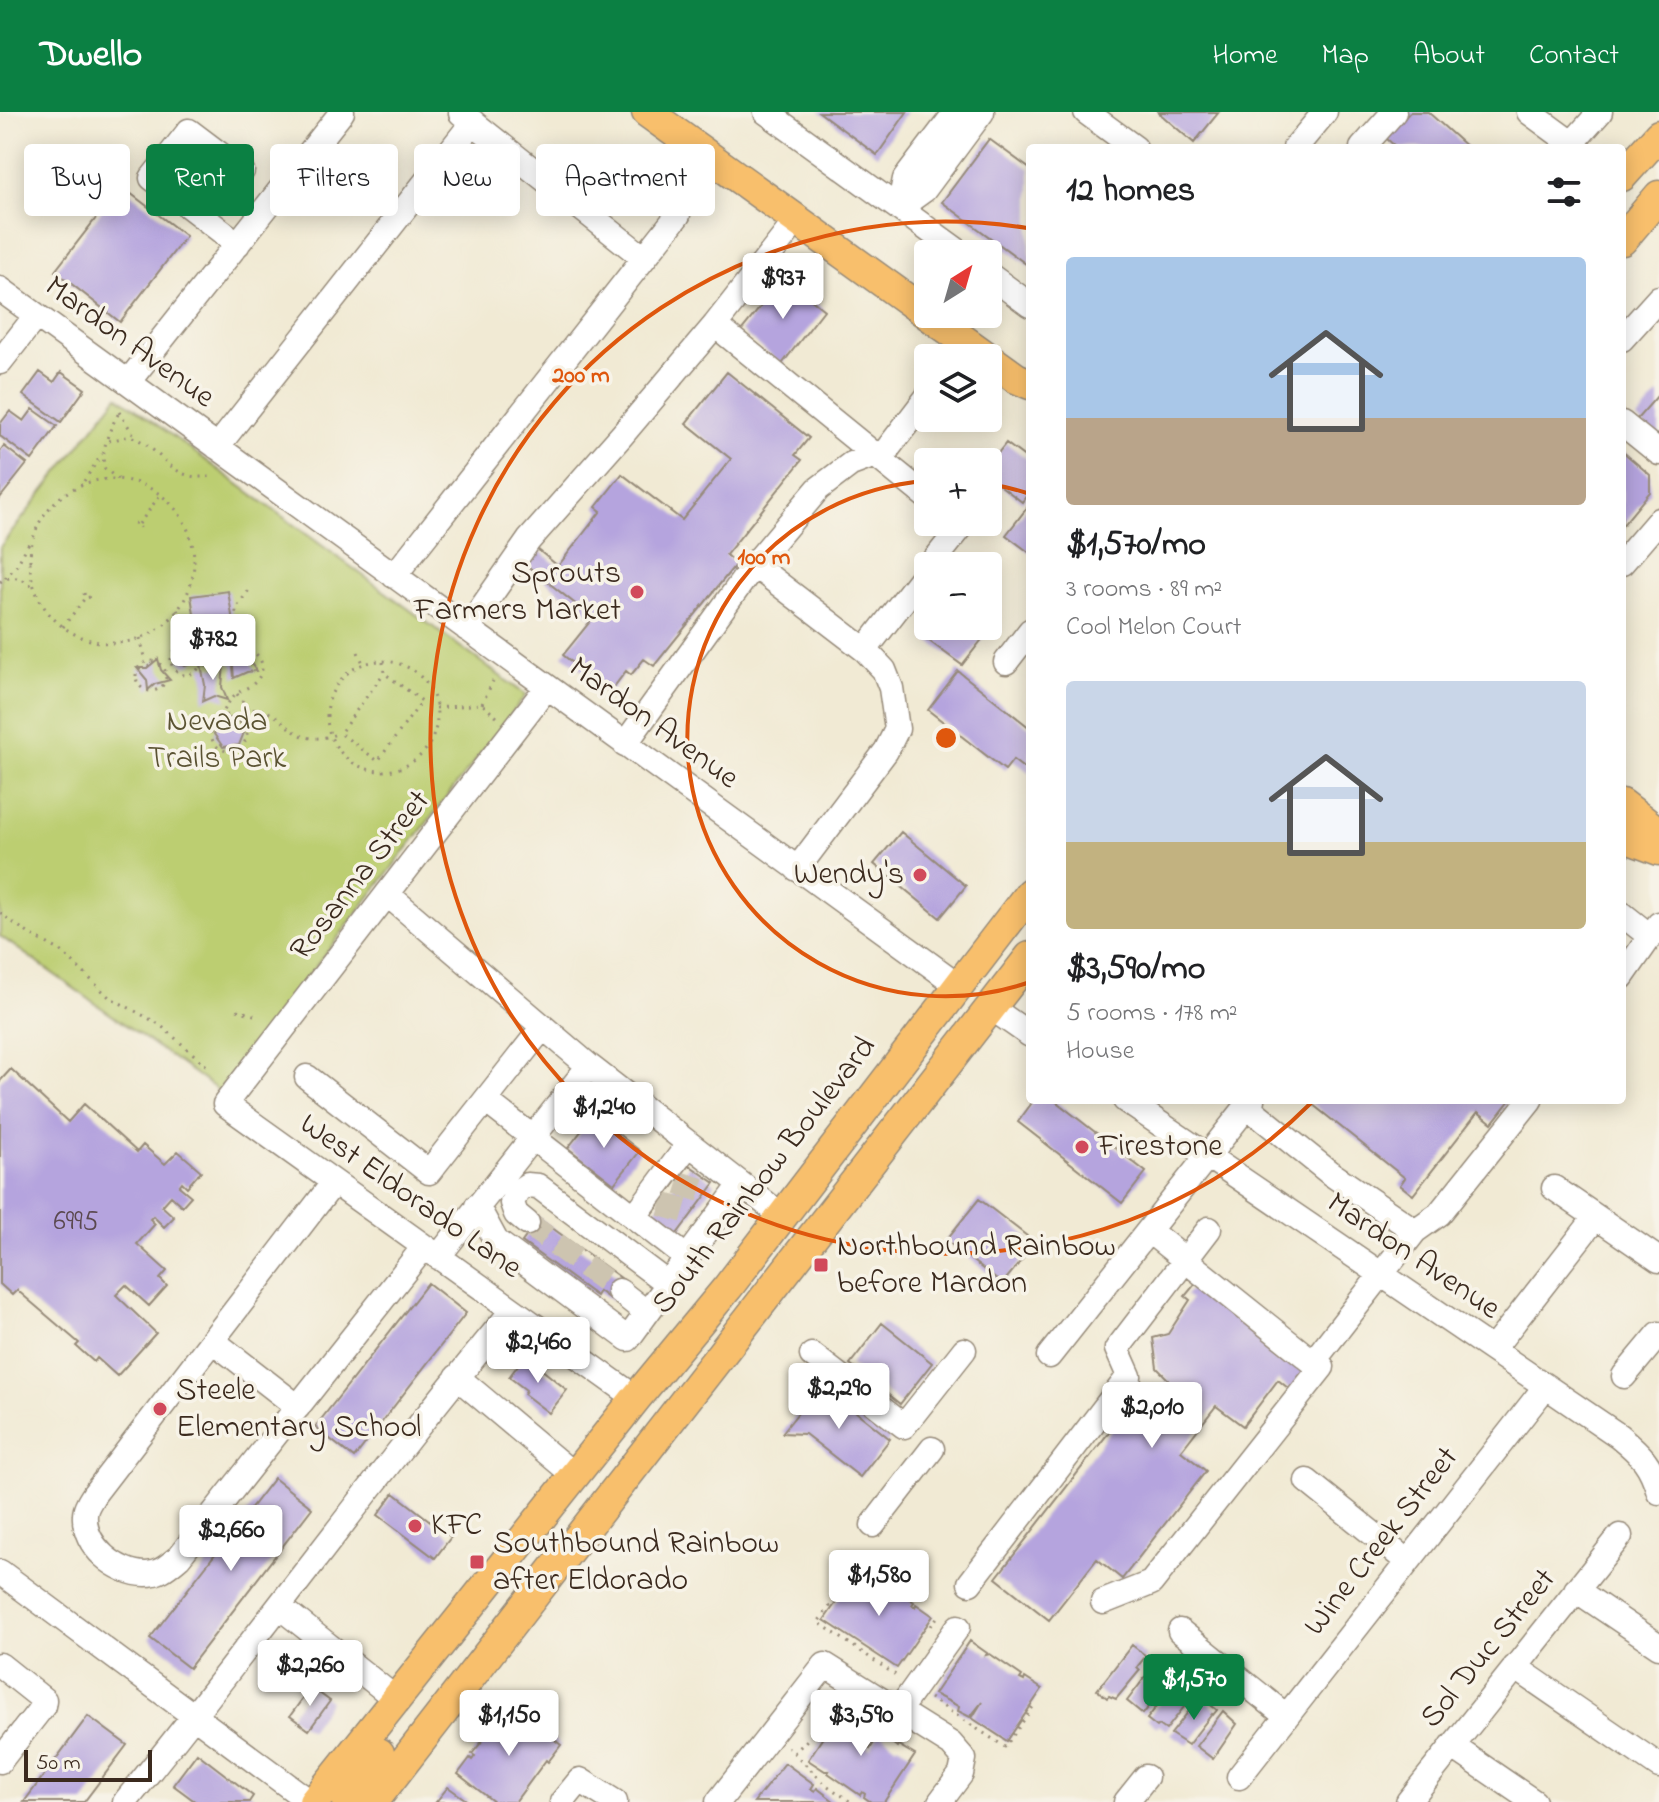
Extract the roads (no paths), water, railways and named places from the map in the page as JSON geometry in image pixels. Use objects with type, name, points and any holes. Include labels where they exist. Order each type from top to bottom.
[{"type":"main road","points":[[647,112],[797,220],[954,344]]},
{"type":"main road","points":[[1626,172],[1659,135]]},
{"type":"main road","points":[[1626,235],[1659,196]]},
{"type":"main road","points":[[1002,374],[1025,388]]},
{"type":"main road","points":[[1634,821],[1659,850]]},
{"type":"main road","name":"South Rainbow Boulevard","points":[[312,1802],[728,1287],[1026,898]]},
{"type":"main road","points":[[990,1007],[989,982],[1026,923]]},
{"type":"main road","points":[[373,1802],[1026,962]]},
{"type":"main road","points":[[885,1141],[920,1066],[956,1015],[958,985]]},
{"type":"main road","points":[[692,1394],[681,1386],[680,1375],[711,1330],[728,1287]]},
{"type":"main road","points":[[599,1512],[605,1469],[636,1427],[636,1398]]},
{"type":"main road","points":[[347,1802],[355,1784],[385,1745],[395,1723],[396,1699]]},
{"type":"street","points":[[128,382],[342,112]]},
{"type":"street","points":[[766,112],[943,240]]},
{"type":"street","points":[[899,208],[905,179],[956,112]]},
{"type":"street","points":[[899,208],[924,190],[982,112]]},
{"type":"street","points":[[1086,112],[1130,144]]},
{"type":"street","points":[[1298,144],[1325,112]]},
{"type":"street","points":[[1366,144],[1394,112]]},
{"type":"street","points":[[1529,112],[1570,144]]},
{"type":"street","points":[[1575,144],[1600,112]]},
{"type":"street","points":[[217,447],[466,117],[644,258]]},
{"type":"street","points":[[179,144],[189,131],[206,144]]},
{"type":"street","points":[[202,216],[238,244]]},
{"type":"street","points":[[394,576],[677,216]]},
{"type":"street","points":[[467,629],[529,540],[715,325],[797,220]]},
{"type":"street","points":[[1002,284],[1026,302]]},
{"type":"street","name":"Mardon Avenue","points":[[0,289],[958,985]]},
{"type":"street","points":[[1626,335],[1659,298]]},
{"type":"street","points":[[0,362],[36,316]]},
{"type":"street","points":[[715,325],[914,486]]},
{"type":"street","points":[[625,744],[754,565],[818,489],[851,464],[886,451],[914,414]]},
{"type":"street","points":[[1626,426],[1659,453]]},
{"type":"street","points":[[1626,558],[1659,520]]},
{"type":"street","points":[[941,552],[954,536]]},
{"type":"street","points":[[754,565],[865,650],[884,670],[891,688],[897,729],[886,751],[797,869]]},
{"type":"street","points":[[865,650],[914,587]]},
{"type":"street","points":[[1006,662],[1026,636]]},
{"type":"street","name":"Rosanna Street","points":[[225,1104],[547,687]]},
{"type":"street","points":[[387,894],[589,1066],[688,1145],[726,1192],[781,1215]]},
{"type":"street","points":[[1626,916],[1655,930],[1626,971]]},
{"type":"street","points":[[990,1007],[1026,1032]]},
{"type":"street","points":[[307,1077],[429,1172],[543,1027]]},
{"type":"street","points":[[334,1182],[95,1493],[85,1513],[87,1532],[95,1549],[131,1572],[149,1574],[165,1569],[179,1557],[298,1407],[431,1252],[477,1206],[589,1066]]},
{"type":"street","points":[[486,1101],[532,1138],[647,1207],[687,1258]]},
{"type":"street","name":"West Eldorado Lane","points":[[225,1104],[636,1398]]},
{"type":"street","name":"Mardon Avenue","points":[[1131,1104],[1638,1451],[1650,1466],[1657,1484]]},
{"type":"street","points":[[1049,1356],[1249,1104]]},
{"type":"street","points":[[1251,1104],[1330,1173],[1415,1231]]},
{"type":"street","points":[[1313,1362],[1415,1231],[1439,1214],[1527,1104]]},
{"type":"street","points":[[647,1207],[670,1181],[688,1145]]},
{"type":"street","points":[[527,1223],[516,1214],[512,1203],[517,1192],[527,1185],[538,1186],[668,1284]]},
{"type":"street","points":[[1554,1188],[1659,1260]]},
{"type":"street","points":[[477,1206],[496,1241],[628,1339],[687,1258],[704,1216],[726,1192]]},
{"type":"street","points":[[1493,1349],[1596,1217]]},
{"type":"street","points":[[970,1583],[1129,1376],[1117,1349],[1209,1229]]},
{"type":"street","points":[[1103,1602],[1151,1583],[1322,1367],[1149,1231]]},
{"type":"street","points":[[619,1291],[647,1313]]},
{"type":"street","points":[[125,1802],[457,1377],[513,1310]]},
{"type":"street","points":[[1624,1376],[1659,1334]]},
{"type":"street","points":[[213,1341],[298,1407]]},
{"type":"street","points":[[812,1355],[904,1426],[964,1350]]},
{"type":"street","points":[[457,1377],[575,1476]]},
{"type":"street","name":"Wine Creek Street","points":[[1239,1777],[1546,1386]]},
{"type":"street","points":[[873,1525],[932,1449]]},
{"type":"street","points":[[1307,1481],[1408,1562]]},
{"type":"street","name":"Sol Duc Street","points":[[1408,1802],[1620,1536]]},
{"type":"street","points":[[0,1572],[312,1802]]},
{"type":"street","points":[[1576,1590],[1659,1646]]},
{"type":"street","points":[[280,1607],[396,1699]]},
{"type":"street","points":[[898,1711],[958,1627]]},
{"type":"street","points":[[1180,1631],[1286,1716]]},
{"type":"street","points":[[0,1665],[44,1700],[43,1706],[0,1761]]},
{"type":"street","points":[[718,1802],[825,1665],[951,1744],[964,1759],[961,1774],[940,1802]]},
{"type":"street","points":[[1515,1667],[1659,1766]]},
{"type":"street","points":[[1452,1746],[1534,1802]]},
{"type":"street","points":[[1126,1802],[1146,1777]]},
{"type":"street","points":[[562,1802],[580,1780],[615,1802]]},
{"type":"tunnel","points":[[678,1183],[708,1192]]},
{"type":"tunnel","points":[[661,1204],[692,1213]]},
{"type":"tunnel","points":[[527,1223],[619,1291]]},
{"type":"place","name":"Sprouts Farmers Market","points":[[637,592]]},
{"type":"place","name":"Wendy's","points":[[920,875]]},
{"type":"place","name":"Firestone","points":[[1082,1147]]},
{"type":"place","name":"Northbound Rainbow before Mardon","points":[[821,1265]]},
{"type":"place","name":"Steele Elementary School","points":[[160,1409]]},
{"type":"place","name":"KFC","points":[[415,1526]]},
{"type":"place","name":"Southbound Rainbow after Eldorado","points":[[477,1562]]},
{"type":"park label","name":"Nevada Trails Park","points":[[217,740]]}]
